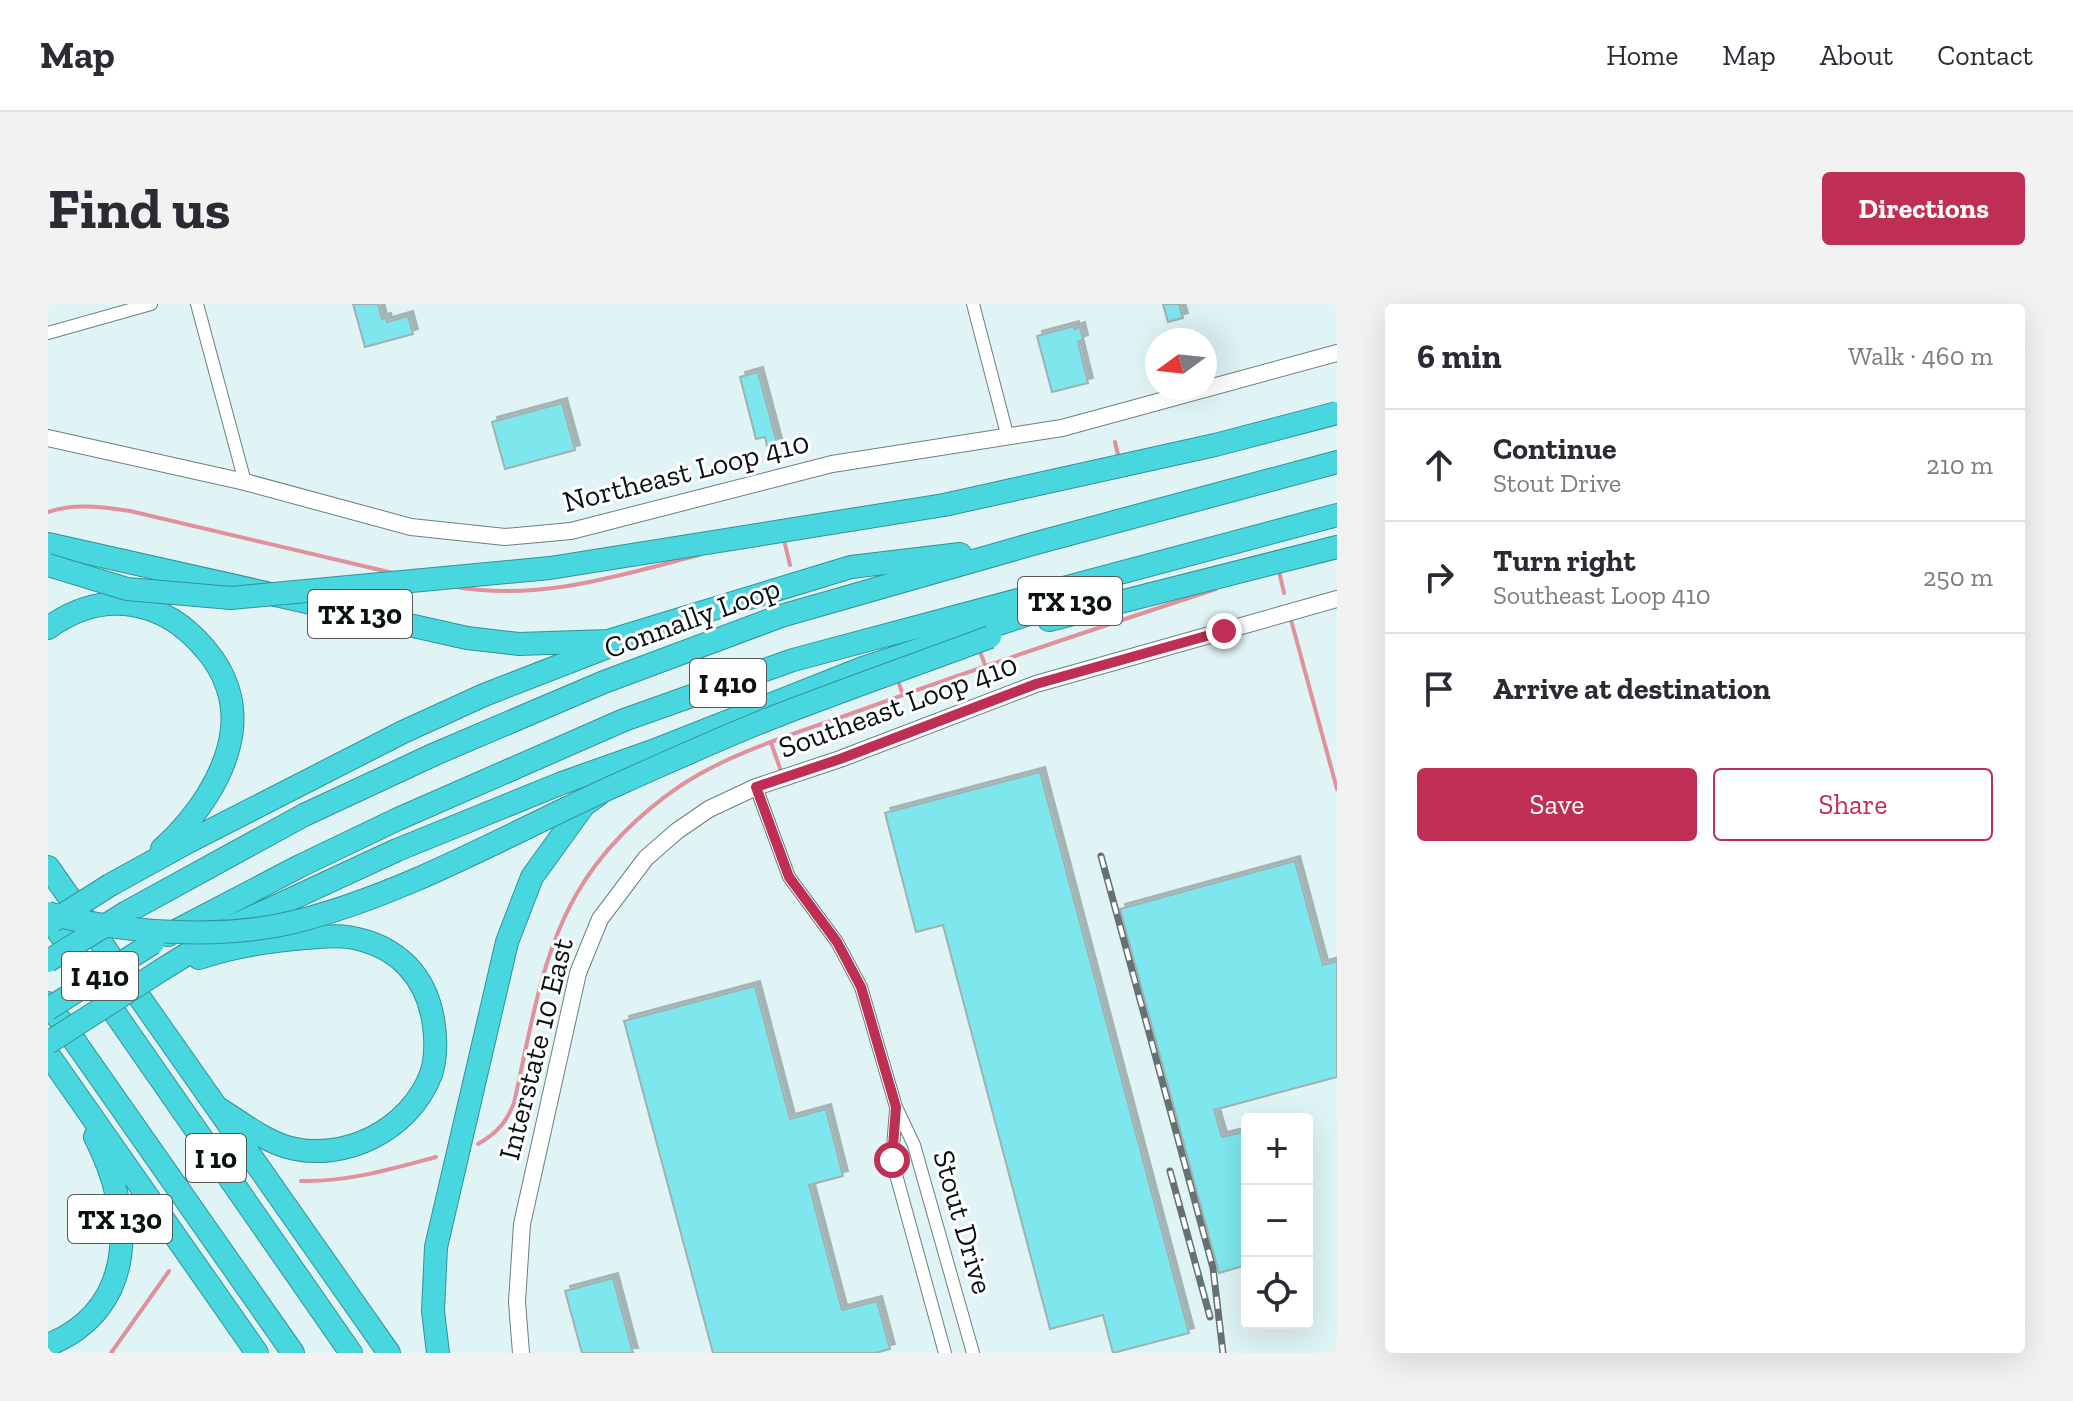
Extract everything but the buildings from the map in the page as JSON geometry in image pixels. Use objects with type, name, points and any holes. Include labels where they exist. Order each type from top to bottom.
[{"type":"highway","points":[[48,565],[127,589],[231,598],[550,568],[944,505],[1215,445],[1337,413]]},
{"type":"highway","name":"Connally Loop","points":[[48,961],[127,912],[304,815],[435,754],[604,682],[781,616],[1337,462]]},
{"type":"highway","name":"I 410","points":[[48,1009],[153,943],[300,866],[624,720],[793,660],[1337,515]]},
{"type":"highway","name":"TX 130","points":[[48,1043],[231,927],[397,850],[562,783],[658,749],[863,668],[990,625],[1337,528]]},
{"type":"highway","name":"TX 130","points":[[48,544],[467,638],[519,644],[608,641],[851,567],[1029,545]]},
{"type":"highway","name":"I 410","points":[[48,915],[126,928],[197,932],[268,927],[317,916],[372,897],[504,839],[620,783],[777,716],[990,637],[1334,548]]},
{"type":"highway","points":[[48,628],[97,606],[138,605],[159,611],[177,620],[194,635],[217,662],[227,683],[232,705],[228,749],[202,807],[142,867]]},
{"type":"highway","points":[[48,925],[142,867],[403,732],[484,695],[672,620]]},
{"type":"highway","points":[[438,1353],[433,1311],[436,1247],[507,942],[532,877],[584,805],[658,749]]},
{"type":"highway","points":[[48,859],[62,887]]},
{"type":"highway","points":[[48,867],[389,1353]]},
{"type":"highway","name":"I 10","points":[[48,915],[351,1353]]},
{"type":"highway","points":[[163,969],[235,946],[347,936],[380,947],[400,959],[417,975],[431,1004],[435,1038],[432,1071],[418,1100],[386,1130],[354,1146],[326,1151],[287,1146],[218,1108]]},
{"type":"highway","name":"I 10","points":[[48,1003],[293,1353]]},
{"type":"highway","points":[[54,1063],[257,1353]]},
{"type":"highway","name":"TX 130","points":[[48,1345],[77,1330],[95,1316],[111,1289],[120,1263],[123,1234],[118,1200],[101,1150],[54,1063]]},
{"type":"main road","name":"Northeast Loop 410","points":[[48,438],[245,482],[411,527],[505,537],[534,536],[571,531],[832,464],[1062,428],[1337,353]]},
{"type":"main road","name":"Southeast Loop 410","points":[[756,787],[840,759],[1036,684],[1337,599]]},
{"type":"main road","name":"Interstate 10 East","points":[[521,1353],[517,1302],[522,1224],[578,973],[600,919],[646,858],[677,831],[709,809],[756,787]]},
{"type":"street","points":[[48,333],[151,304]]},
{"type":"street","points":[[197,304],[245,482]]},
{"type":"street","points":[[973,304],[1008,438]]},
{"type":"street","name":"Stout Drive","points":[[756,787],[789,877],[837,942],[861,987],[896,1107],[914,1145],[973,1353]]},
{"type":"street","name":"Stout Drive","points":[[896,1107],[892,1160],[945,1353]]},
{"type":"waterway","points":[[1115,442],[1119,459]]},
{"type":"waterway","points":[[48,512],[79,507],[130,511],[393,573]]},
{"type":"waterway","points":[[784,540],[790,565]]},
{"type":"waterway","points":[[456,587],[487,591],[548,589],[609,578],[699,555]]},
{"type":"waterway","points":[[1279,571],[1284,593]]},
{"type":"waterway","points":[[478,1144],[500,1127],[514,1103],[545,970],[553,944],[576,895],[609,849],[665,797],[700,774],[765,744],[1216,589]]},
{"type":"waterway","points":[[1291,620],[1337,789]]},
{"type":"waterway","points":[[979,649],[985,665]]},
{"type":"waterway","points":[[897,678],[903,695]]},
{"type":"waterway","points":[[771,743],[781,771]]},
{"type":"waterway","points":[[301,1181],[353,1177],[436,1157]]},
{"type":"waterway","points":[[111,1353],[169,1271]]},
{"type":"railway","points":[[1101,856],[1213,1268],[1223,1353]]},
{"type":"railway","points":[[1170,1171],[1210,1317]]},
{"type":"route","points":[[892,1160],[896,1107],[861,987],[837,942],[789,877],[756,787],[840,759],[1036,684],[1224,631]]}]
